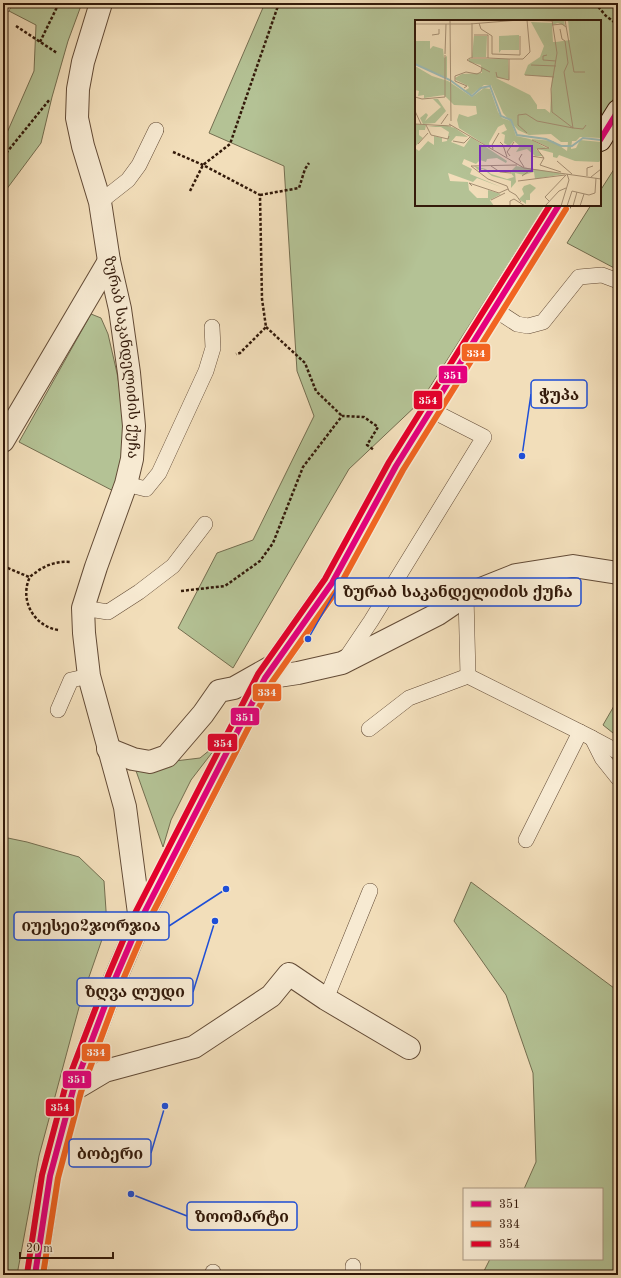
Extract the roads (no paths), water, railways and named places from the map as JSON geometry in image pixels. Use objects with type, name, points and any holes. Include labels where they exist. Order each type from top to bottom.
[{"type":"street","name":"ზურაბ საკანდელიძის ქუჩა","points":[[101,3],[82,62],[78,89],[77,118],[83,146],[100,202],[109,261],[120,309],[129,373],[134,426],[132,459],[126,484],[83,608],[84,633],[89,676],[125,807],[140,921]]},
{"type":"street","points":[[601,138],[618,111]]},
{"type":"street","points":[[35,1275],[50,1176],[73,1090],[140,921],[269,672],[332,583],[396,466],[558,206]]},
{"type":"street","points":[[3,441],[109,261]]},
{"type":"street","points":[[108,749],[133,759],[150,762],[167,756],[203,714],[219,691],[234,688],[269,672],[298,673],[342,663],[438,614],[466,595],[516,575],[572,566],[618,573]]},
{"type":"street","points":[[73,1090],[105,1071],[194,1047],[271,996],[289,974],[326,999],[409,1048]]},
{"type":"lane","points":[[100,202],[128,180],[139,166],[156,130]]},
{"type":"lane","points":[[494,309],[517,324],[528,326],[543,322],[579,276],[602,275],[618,281]]},
{"type":"lane","points":[[126,484],[146,489],[159,473],[206,371],[213,348],[212,328]]},
{"type":"lane","points":[[342,663],[371,621],[484,437],[432,410]]},
{"type":"lane","points":[[83,608],[108,612],[139,592],[173,566],[205,524]]},
{"type":"lane","points":[[466,595],[468,676]]},
{"type":"lane","points":[[58,710],[71,680],[89,676]]},
{"type":"lane","points":[[369,729],[409,698],[468,676],[618,752]]},
{"type":"lane","points":[[586,735],[618,778]]},
{"type":"lane","points":[[526,840],[586,735]]},
{"type":"lane","points":[[326,999],[370,891]]},
{"type":"place","name":"ჭუპა","points":[[522,456]]},
{"type":"place","name":"ზურაბ საკანდელიძის ქუჩა","points":[[308,639]]},
{"type":"place","name":"იუესეი2ჯორჯია","points":[[226,889]]},
{"type":"place","name":"ზღვა ლუდი","points":[[215,921]]},
{"type":"place","name":"ბობერი","points":[[165,1106]]},
{"type":"place","name":"ზოომარტი","points":[[131,1194]]}]
